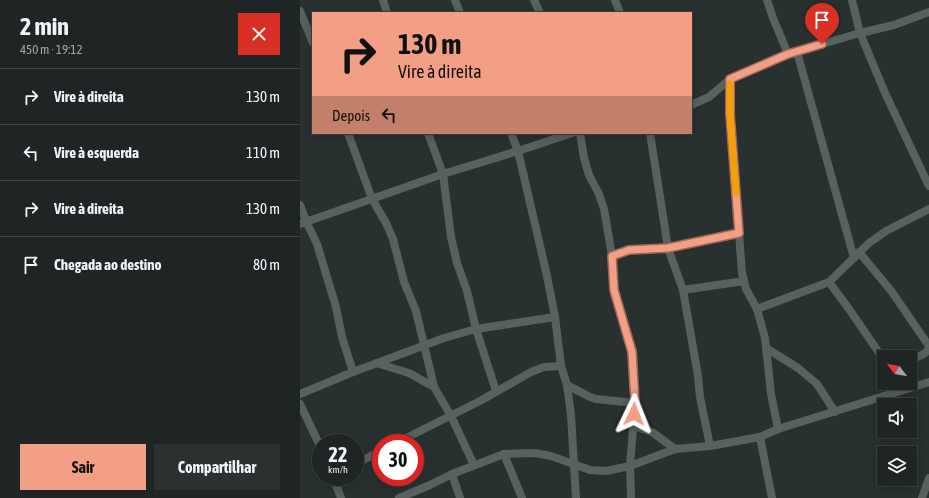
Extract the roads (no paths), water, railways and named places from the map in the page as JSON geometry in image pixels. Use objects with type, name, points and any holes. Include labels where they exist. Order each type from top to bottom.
[{"type":"street","points":[[383,0],[387,12]]},
{"type":"street","points":[[455,0],[460,12]]},
{"type":"street","points":[[534,0],[540,12]]},
{"type":"street","points":[[615,0],[620,12]]},
{"type":"street","points":[[767,0],[788,54]]},
{"type":"street","points":[[852,0],[860,33],[884,93],[929,186]]},
{"type":"street","points":[[300,11],[312,41]]},
{"type":"street","points":[[692,105],[709,97],[730,79],[788,54],[860,33],[894,25],[929,12]]},
{"type":"street","points":[[797,52],[856,255],[892,292],[929,346]]},
{"type":"street","points":[[730,79],[730,114],[742,273],[746,289],[757,309],[763,332],[771,394],[778,429]]},
{"type":"street","points":[[348,134],[372,199],[386,223],[393,239],[404,282],[416,311],[434,387],[451,416],[474,466]]},
{"type":"street","points":[[428,134],[443,174],[451,237],[457,262],[476,329],[496,391]]},
{"type":"street","points":[[511,134],[518,151],[555,317],[561,366],[567,385],[572,415],[576,498]]},
{"type":"street","points":[[303,223],[443,174],[569,134]]},
{"type":"street","points":[[580,134],[584,158],[589,175],[599,194],[604,209],[612,256],[616,295],[632,352],[635,403],[630,466],[631,498]]},
{"type":"street","points":[[650,134],[668,248],[683,290],[698,376],[700,397],[710,446]]},
{"type":"street","points":[[300,205],[303,223],[317,244],[336,307],[342,337],[353,372]]},
{"type":"street","points":[[757,309],[829,282],[869,243],[886,231],[929,209]]},
{"type":"street","points":[[612,256],[635,250],[668,248],[739,233]]},
{"type":"street","points":[[683,290],[744,281]]},
{"type":"street","points":[[829,282],[850,309],[877,350]]},
{"type":"street","points":[[300,394],[424,345],[476,329],[555,317]]},
{"type":"street","points":[[766,348],[798,368],[817,384],[835,412]]},
{"type":"street","points":[[917,357],[924,354],[929,349]]},
{"type":"street","points":[[376,363],[409,373],[434,387]]},
{"type":"street","points":[[414,434],[480,401],[531,372],[544,367],[561,366]]},
{"type":"street","points":[[917,384],[929,382],[929,385]]},
{"type":"street","points":[[567,385],[590,398],[635,403]]},
{"type":"street","points":[[399,498],[452,474],[504,454],[535,453],[551,456],[575,465],[598,471],[606,471],[630,466],[674,449],[710,446],[760,437],[778,429],[835,412],[893,390]]},
{"type":"street","points":[[300,404],[303,418],[313,434]]},
{"type":"street","points":[[633,426],[652,432],[674,449]]},
{"type":"street","points":[[760,437],[772,498]]},
{"type":"street","points":[[504,454],[522,498]]},
{"type":"street","points":[[452,474],[460,498]]},
{"type":"street","points":[[922,498],[929,478]]},
{"type":"street","points":[[336,486],[341,498]]}]
